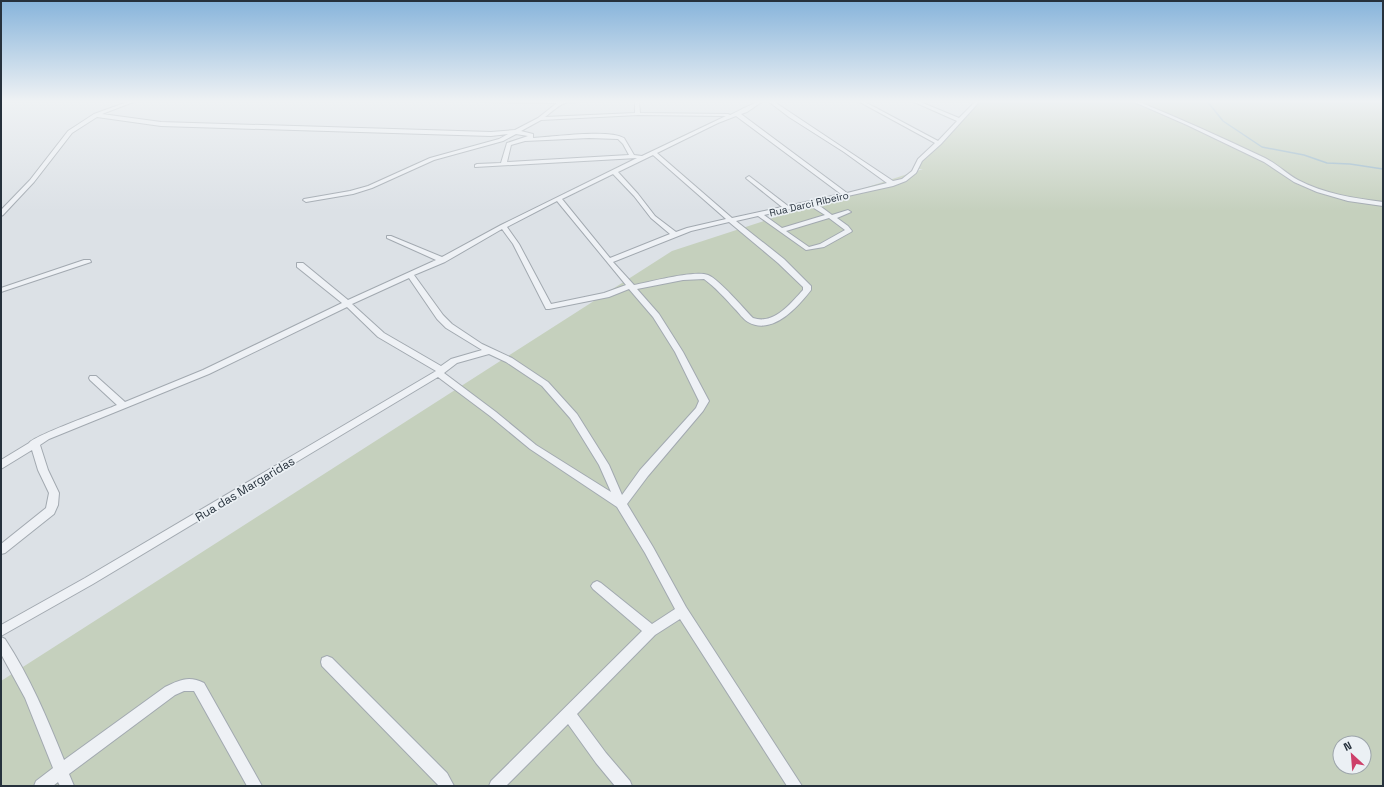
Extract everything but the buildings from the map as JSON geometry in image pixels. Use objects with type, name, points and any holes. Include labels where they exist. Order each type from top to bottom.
[{"type":"street","points":[[3,213],[36,177],[65,138]]},
{"type":"street","points":[[306,200],[351,193],[370,187],[432,159],[466,148],[495,142],[506,138]]},
{"type":"street","points":[[526,140],[530,138]]},
{"type":"street","points":[[495,142],[512,143],[526,140],[581,138]]},
{"type":"street","points":[[613,138],[623,140],[632,156]]},
{"type":"street","points":[[1,465],[34,443],[55,433],[206,372],[442,260],[503,226],[558,198],[644,155],[684,138]]},
{"type":"street","points":[[766,138],[846,195]]},
{"type":"street","points":[[824,138],[893,184]]},
{"type":"street","points":[[927,138],[939,144]]},
{"type":"street","name":"Rua Darci Ribeiro","points":[[610,261],[631,254],[674,234],[689,229],[760,215],[893,184],[910,176],[914,172],[920,160],[944,138]]},
{"type":"street","points":[[1217,138],[1275,166],[1296,181],[1319,191],[1340,197],[1383,204]]},
{"type":"street","points":[[504,164],[508,144],[512,143]]},
{"type":"street","points":[[503,226],[516,244],[549,307],[606,295],[632,287],[693,276],[704,276],[750,320],[757,324],[764,324],[775,320],[807,290],[807,286],[781,261],[705,199],[653,152]]},
{"type":"street","points":[[477,166],[644,155]]},
{"type":"street","points":[[614,171],[636,195],[653,217],[674,234]]},
{"type":"street","points":[[749,178],[787,208]]},
{"type":"street","points":[[558,198],[656,316],[679,352],[704,401],[700,409],[644,473],[621,504]]},
{"type":"street","points":[[760,215],[804,247],[812,249],[849,231],[846,227],[811,203]]},
{"type":"street","points":[[780,230],[848,212]]},
{"type":"street","points":[[389,237],[442,260]]},
{"type":"street","points":[[1,290],[87,262]]},
{"type":"street","points":[[300,265],[386,338],[422,358],[494,414],[533,447],[621,504]]},
{"type":"street","points":[[410,274],[440,317],[469,340],[509,360],[545,384],[574,416],[604,465],[621,504],[650,550],[682,611],[795,786]]},
{"type":"street","name":"Rua das Margaridas","points":[[1,631],[96,577],[440,372],[454,361],[489,351]]},
{"type":"street","points":[[93,378],[124,406]]},
{"type":"street","points":[[1,550],[50,511],[53,505],[54,492],[42,470],[34,443]]},
{"type":"street","points":[[597,586],[651,631]]},
{"type":"street","points":[[496,786],[651,631],[682,611]]},
{"type":"street","points":[[1,643],[16,665],[28,690],[45,728],[67,786]]},
{"type":"street","points":[[327,662],[442,778],[447,786]]},
{"type":"street","points":[[41,786],[170,691],[183,684],[190,683],[199,687],[255,786]]},
{"type":"street","points":[[569,714],[601,758],[624,786]]},
{"type":"green space","points":[[945,138],[1383,138],[1383,202],[1360,198],[1383,203],[1383,786],[1,786],[1,681],[672,251],[923,169],[915,169]]},
{"type":"waterway","points":[[1248,138],[1262,147],[1304,155],[1327,163],[1350,164],[1383,169]]}]
